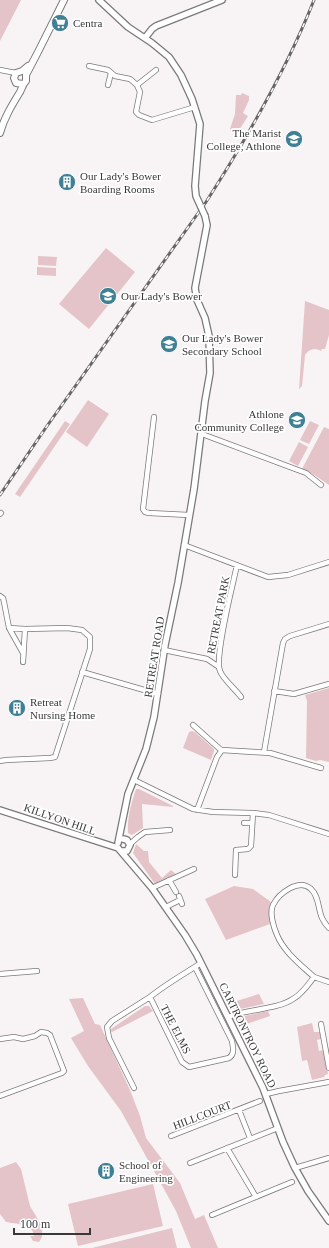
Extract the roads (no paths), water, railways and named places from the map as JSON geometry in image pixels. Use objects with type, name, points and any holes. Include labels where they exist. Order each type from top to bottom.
[{"type":"main road","points":[[0,133],[7,113],[22,89],[20,77],[33,62],[64,0]]},
{"type":"street","points":[[145,38],[156,26],[222,0]]},
{"type":"street","points":[[89,66],[107,70],[116,76],[130,80],[137,85],[140,90],[136,112],[139,115],[154,120],[195,107],[181,75],[169,57],[128,27],[102,1]]},
{"type":"street","points":[[2,70],[20,77]]},
{"type":"street","points":[[137,85],[156,70]]},
{"type":"street","points":[[108,85],[111,73]]},
{"type":"street","name":"RETREAT ROAD","points":[[122,845],[122,826],[126,802],[149,739],[189,515],[197,490],[205,401],[210,373],[209,336],[205,318],[197,300],[195,288],[207,225],[205,216],[196,196],[195,186],[200,124],[195,107]]},
{"type":"street","points":[[154,417],[143,509],[145,512],[149,513],[189,515]]},
{"type":"street","points":[[202,434],[306,473],[322,485]]},
{"type":"street","name":"RETREAT PARK","points":[[184,545],[272,578],[288,575],[329,562]]},
{"type":"street","name":"RETREAT PARK","points":[[237,565],[224,624],[219,656],[219,668],[220,672],[242,697]]},
{"type":"street","points":[[0,596],[3,598],[9,628],[23,653]]},
{"type":"street","points":[[264,752],[282,647],[285,639],[290,636],[329,624]]},
{"type":"street","points":[[0,761],[50,758],[55,756],[91,642],[90,637],[82,630],[68,628],[9,628]]},
{"type":"street","points":[[23,662],[25,629]]},
{"type":"street","name":"RETREAT PARK","points":[[164,650],[207,659],[219,668]]},
{"type":"street","points":[[82,672],[158,694]]},
{"type":"street","points":[[274,691],[294,694],[329,684]]},
{"type":"street","points":[[193,725],[221,750]]},
{"type":"street","points":[[221,750],[264,752],[321,768]]},
{"type":"street","points":[[198,810],[217,757],[221,750]]},
{"type":"street","points":[[134,780],[188,807],[198,810],[253,813],[279,818],[329,834]]},
{"type":"street","name":"KILLYON HILL","points":[[0,810],[122,845]]},
{"type":"street","points":[[235,875],[236,850],[248,849],[251,846],[253,813]]},
{"type":"street","points":[[244,823],[252,823]]},
{"type":"street","points":[[122,845],[147,831],[170,830]]},
{"type":"street","name":"CARTRONTROY ROAD","points":[[122,845],[134,866],[166,907],[189,941],[266,1094],[278,1128],[295,1168],[308,1191],[329,1221]]},
{"type":"street","points":[[152,888],[194,869]]},
{"type":"street","points":[[166,907],[179,898],[169,880]]},
{"type":"street","points":[[329,928],[323,919],[314,893],[306,886],[300,885],[292,887],[273,905],[273,920],[277,935],[281,942],[292,956],[314,977],[329,982]]},
{"type":"street","name":"THE ELMS","points":[[134,1088],[109,1038],[107,1027],[112,1021],[201,963]]},
{"type":"street","name":"THE ELMS","points":[[150,997],[182,1062],[186,1066],[193,1067],[230,1057],[234,1050],[232,1041],[195,967]]},
{"type":"street","points":[[0,974],[37,971]]},
{"type":"street","points":[[228,1017],[242,1012],[287,1003],[298,995],[314,977]]},
{"type":"street","points":[[321,1024],[329,1068]]},
{"type":"street","points":[[0,1039],[14,1037],[23,1039],[35,1036],[42,1032],[48,1033],[64,1071],[62,1074],[0,1096]]},
{"type":"street","points":[[266,1094],[329,1082]]},
{"type":"street","name":"HILLCOURT","points":[[171,1136],[260,1101]]},
{"type":"street","name":"HILLCOURT","points":[[239,1110],[250,1138]]},
{"type":"street","points":[[190,1163],[278,1128]]},
{"type":"street","points":[[227,1148],[256,1197]]},
{"type":"street","points":[[295,1168],[329,1158]]},
{"type":"street","points":[[212,1215],[292,1182]]},
{"type":"railway","points":[[0,495],[47,426],[206,202],[265,104],[291,53],[314,0]]},
{"type":"place","name":"Centra","points":[[60,23]]},
{"type":"place","name":"The Marist College, Athlone","points":[[294,139]]},
{"type":"place","name":"Our Lady's Bower Boarding Rooms","points":[[67,182]]},
{"type":"place","name":"Our Lady's Bower","points":[[108,296]]},
{"type":"place","name":"Our Lady's Bower Secondary School","points":[[169,344]]},
{"type":"place","name":"Athlone Community College","points":[[297,420]]},
{"type":"place","name":"Retreat Nursing Home","points":[[17,708]]},
{"type":"place","name":"School of Engineering","points":[[106,1171]]}]
